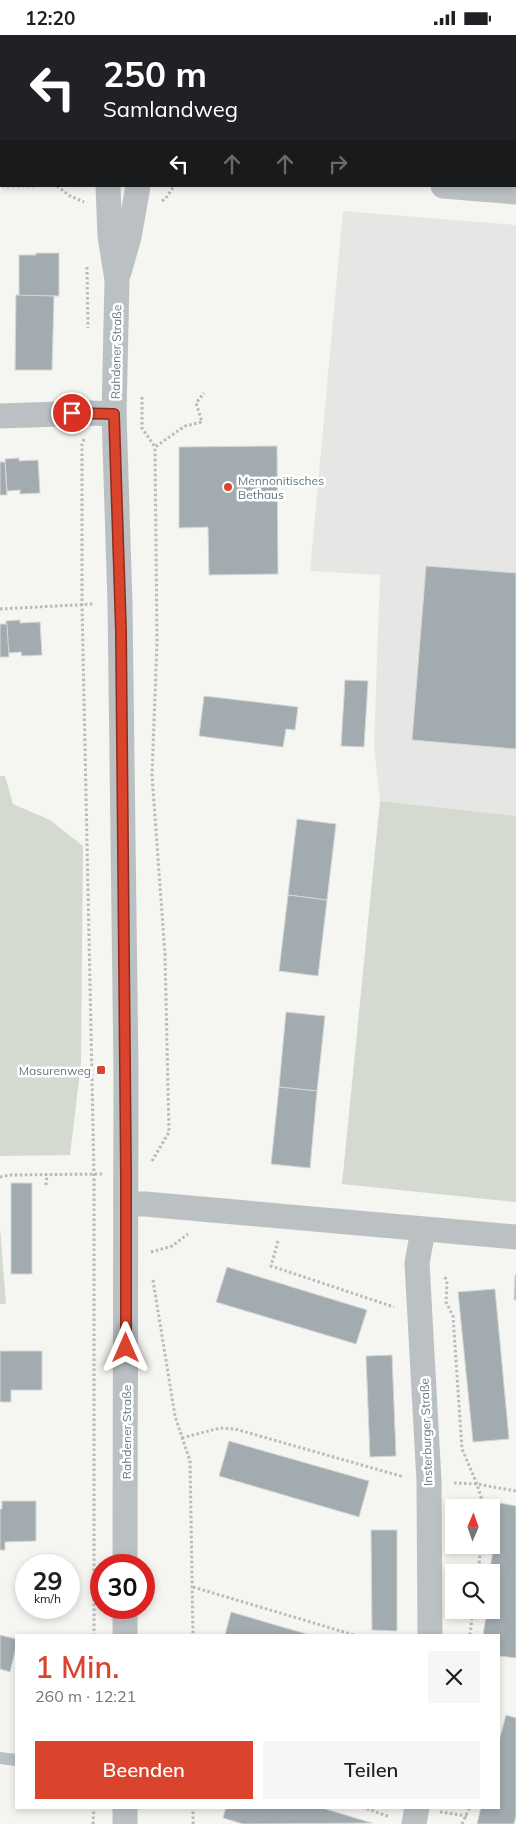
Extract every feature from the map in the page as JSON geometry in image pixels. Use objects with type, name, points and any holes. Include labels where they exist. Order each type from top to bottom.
[{"type":"street","name":"Rahdener Straße","points":[[108,187],[110,236],[117,279],[114,414],[120,603],[126,1175],[125,1554]]},
{"type":"street","name":"Rahdener Straße","points":[[117,279],[129,237],[138,187]]},
{"type":"street","points":[[453,187],[516,193]]},
{"type":"street","points":[[0,416],[114,414]]},
{"type":"street","points":[[126,1204],[516,1237]]},
{"type":"street","name":"Insterburger Straße","points":[[423,1230],[417,1263],[429,1481],[430,1634]]},
{"type":"street","points":[[125,1619],[125,1634]]},
{"type":"street","points":[[125,1809],[125,1824]]},
{"type":"street","points":[[404,1821],[415,1809]]},
{"type":"lane","points":[[0,1758],[15,1760]]},
{"type":"path","points":[[58,187],[70,196],[86,203]]},
{"type":"path","points":[[155,206],[166,198],[173,187]]},
{"type":"path","points":[[87,263],[88,333]]},
{"type":"path","points":[[0,1177],[9,1175],[126,1175],[147,1170],[169,1132],[165,955],[152,775],[157,643],[155,447],[142,428],[142,389]]},
{"type":"path","points":[[155,447],[185,426],[202,422],[196,403],[204,393]]},
{"type":"path","points":[[90,413],[89,425],[82,444],[82,605],[94,1174],[94,1634]]},
{"type":"path","points":[[0,609],[120,603]]},
{"type":"path","points":[[46,1185],[47,1175]]},
{"type":"path","points":[[278,1240],[271,1267],[394,1307],[420,1307]]},
{"type":"path","points":[[151,1272],[175,1416],[190,1461],[193,1634]]},
{"type":"path","points":[[444,1276],[447,1283],[446,1302],[453,1316],[462,1449],[482,1499]]},
{"type":"path","points":[[182,1438],[220,1428],[234,1429],[417,1481],[477,1484],[516,1491]]},
{"type":"path","points":[[193,1587],[351,1634]]},
{"type":"path","points":[[470,1634],[472,1619]]},
{"type":"path","points":[[94,1809],[94,1824]]},
{"type":"path","points":[[193,1809],[193,1824]]},
{"type":"path","points":[[368,1809],[404,1821]]},
{"type":"path","points":[[462,1824],[469,1809]]},
{"type":"shaded area","points":[[343,211],[516,225],[516,816],[380,801],[374,747],[380,575],[310,571]]},
{"type":"shaded area","points":[[0,776],[5,776],[13,804],[50,820],[83,846],[81,1063],[70,1155],[0,1156]]},
{"type":"shaded area","points":[[380,801],[516,816],[516,1202],[342,1184]]},
{"type":"shaded area","points":[[0,1227],[6,1304],[0,1304]]},
{"type":"building","points":[[36,253],[59,253],[59,296],[19,296],[19,255],[36,255]]},
{"type":"building","points":[[16,295],[54,296],[52,370],[15,370]]},
{"type":"building","name":"Mennonitisches Bethaus","points":[[277,446],[278,574],[209,575],[208,527],[179,528],[179,447]]},
{"type":"building","points":[[19,458],[19,461],[38,460],[40,493],[20,494],[20,490],[7,491],[5,459]]},
{"type":"building","points":[[0,462],[5,462],[7,495],[0,495]]},
{"type":"building","points":[[426,566],[516,573],[516,749],[412,740]]},
{"type":"building","points":[[20,620],[20,623],[40,622],[42,655],[22,656],[21,652],[8,653],[6,621]]},
{"type":"building","points":[[0,624],[7,624],[9,657],[0,657]]},
{"type":"building","points":[[345,680],[368,681],[364,747],[341,746]]},
{"type":"building","points":[[204,696],[298,707],[295,730],[286,729],[283,747],[199,736]]},
{"type":"building","points":[[297,819],[336,824],[327,900],[288,895]]},
{"type":"building","points":[[288,895],[327,900],[318,976],[279,971]]},
{"type":"building","points":[[286,1012],[325,1016],[317,1091],[279,1087]]},
{"type":"building","points":[[279,1087],[317,1091],[310,1168],[271,1164]]},
{"type":"building","points":[[11,1183],[32,1183],[32,1274],[11,1274]]},
{"type":"building","points":[[227,1267],[367,1310],[356,1344],[216,1302]]},
{"type":"building","points":[[515,1275],[516,1300],[514,1300]]},
{"type":"building","points":[[495,1289],[509,1439],[473,1442],[458,1292]]},
{"type":"building","points":[[0,1351],[42,1351],[42,1390],[11,1390],[11,1402],[0,1402]]},
{"type":"building","points":[[392,1355],[396,1456],[370,1457],[366,1356]]},
{"type":"building","points":[[229,1441],[369,1481],[359,1517],[219,1476]]},
{"type":"building","points":[[2,1501],[36,1501],[36,1541],[5,1542],[5,1550],[0,1550],[0,1509],[2,1509]]},
{"type":"building","points":[[500,1503],[516,1506],[516,1658],[500,1656],[500,1634],[483,1634],[486,1619],[500,1619],[500,1564],[491,1564],[492,1554],[500,1554]]},
{"type":"building","points":[[371,1530],[397,1530],[397,1631],[372,1630]]},
{"type":"building","points":[[231,1612],[307,1634],[225,1634]]},
{"type":"building","points":[[0,1635],[15,1639],[15,1651],[10,1672],[0,1669]]},
{"type":"building","points":[[506,1715],[516,1718],[516,1816],[514,1824],[477,1824],[481,1809],[500,1809],[500,1737]]},
{"type":"building","points":[[225,1809],[326,1809],[372,1823],[243,1824],[223,1818]]},
{"type":"place","name":"Mennonitisches Bethaus","points":[[228,487]]},
{"type":"place","name":"Masurenweg","points":[[101,1070]]},
{"type":"route","points":[[72,413],[114,414],[121,631],[126,1348]]}]
